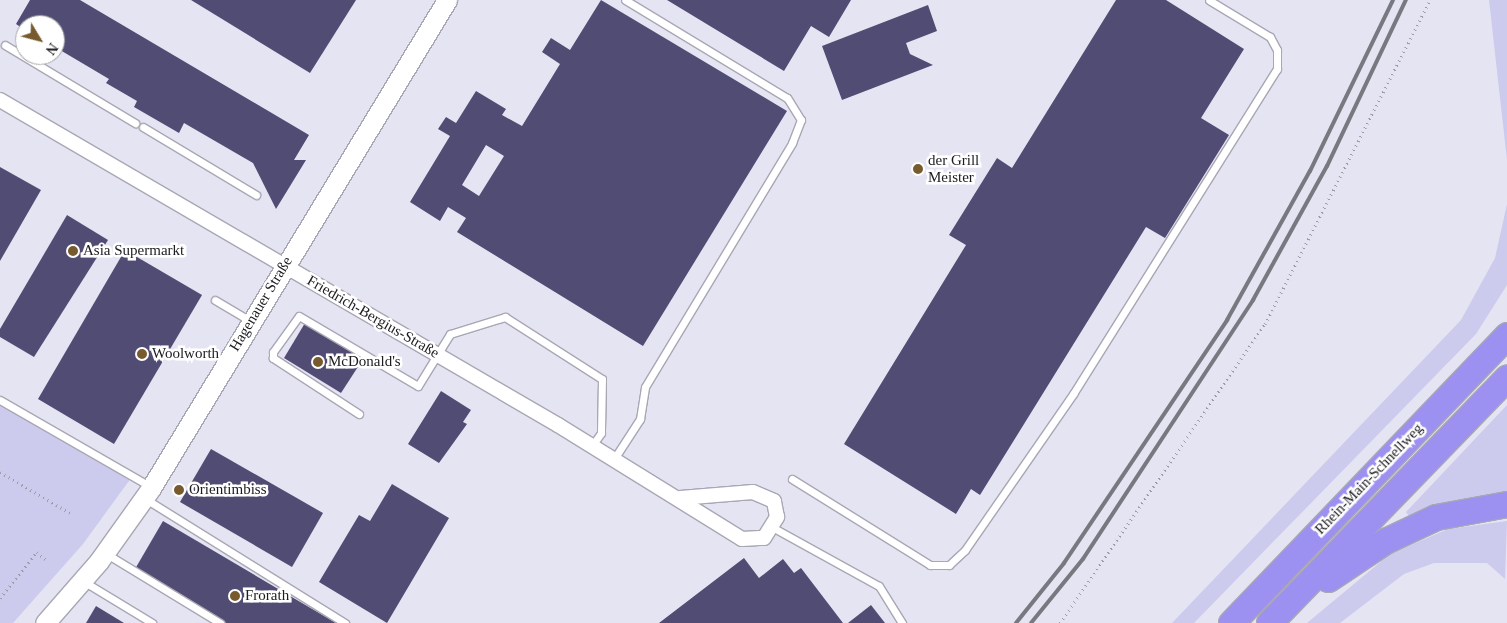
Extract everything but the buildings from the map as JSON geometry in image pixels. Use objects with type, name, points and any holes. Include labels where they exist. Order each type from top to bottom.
[{"type":"highway","points":[[1449,395],[1507,320]]},
{"type":"highway","name":"Rhein-Main-Schnellweg","points":[[1231,623],[1507,335]]},
{"type":"highway","name":"Rhein-Main-Schnellweg","points":[[1270,623],[1507,377]]},
{"type":"highway","points":[[1270,623],[1385,541],[1436,517],[1507,504]]},
{"type":"street","name":"Hagenauer Straße","points":[[45,623],[105,553],[147,493],[252,322],[284,265],[448,0]]},
{"type":"street","name":"Friedrich-Bergius-Straße","points":[[0,94],[13,106]]},
{"type":"street","name":"Friedrich-Bergius-Straße","points":[[0,100],[592,446],[749,541],[764,538],[772,527]]},
{"type":"street","points":[[680,498],[762,494],[777,507],[772,527]]},
{"type":"lane","points":[[614,459],[640,419],[645,387],[792,143],[801,120],[787,98],[625,0]]},
{"type":"lane","points":[[792,479],[930,565],[949,565],[965,550],[1073,394],[1277,69],[1277,50],[1270,37],[1209,0]]},
{"type":"lane","points":[[5,45],[135,123]]},
{"type":"lane","points":[[143,127],[256,195]]},
{"type":"lane","points":[[215,300],[252,322]]},
{"type":"lane","points":[[359,414],[273,358],[273,352],[299,316],[418,386],[450,334],[505,317],[602,378],[601,433],[592,446]]},
{"type":"lane","points":[[0,400],[147,493],[345,623]]},
{"type":"lane","points":[[772,527],[879,586],[902,623]]},
{"type":"lane","points":[[105,553],[220,623]]},
{"type":"lane","points":[[83,580],[152,623]]},
{"type":"path","points":[[1060,623],[1265,324],[1430,0]]},
{"type":"path","points":[[0,472],[72,514]]},
{"type":"path","points":[[0,598],[37,552],[46,559]]},
{"type":"shaded area","points":[[1489,0],[1507,0],[1507,160]]},
{"type":"shaded area","points":[[1507,204],[1507,285],[1476,334],[1194,623],[1172,623],[1461,320],[1495,258]]},
{"type":"shaded area","points":[[0,398],[134,474],[83,544],[13,623],[0,623]]},
{"type":"shaded area","points":[[1507,405],[1507,492],[1459,500],[1410,518],[1406,512]]},
{"type":"shaded area","points":[[1507,521],[1505,579],[1487,563],[1434,563],[1404,574],[1340,623],[1307,623],[1390,554],[1448,529]]},
{"type":"railway","points":[[1016,623],[1064,563],[1227,320],[1310,171],[1393,0]]},
{"type":"railway","points":[[1031,623],[1083,559],[1253,300],[1327,166],[1406,0]]},
{"type":"place","name":"der Grill Meister","points":[[918,169]]},
{"type":"place","name":"Asia Supermarkt","points":[[73,251]]},
{"type":"place","name":"Woolworth","points":[[142,354]]},
{"type":"place","name":"McDonald's","points":[[318,362]]},
{"type":"place","name":"Orientimbiss","points":[[179,490]]},
{"type":"place","name":"Frorath","points":[[235,596]]}]
